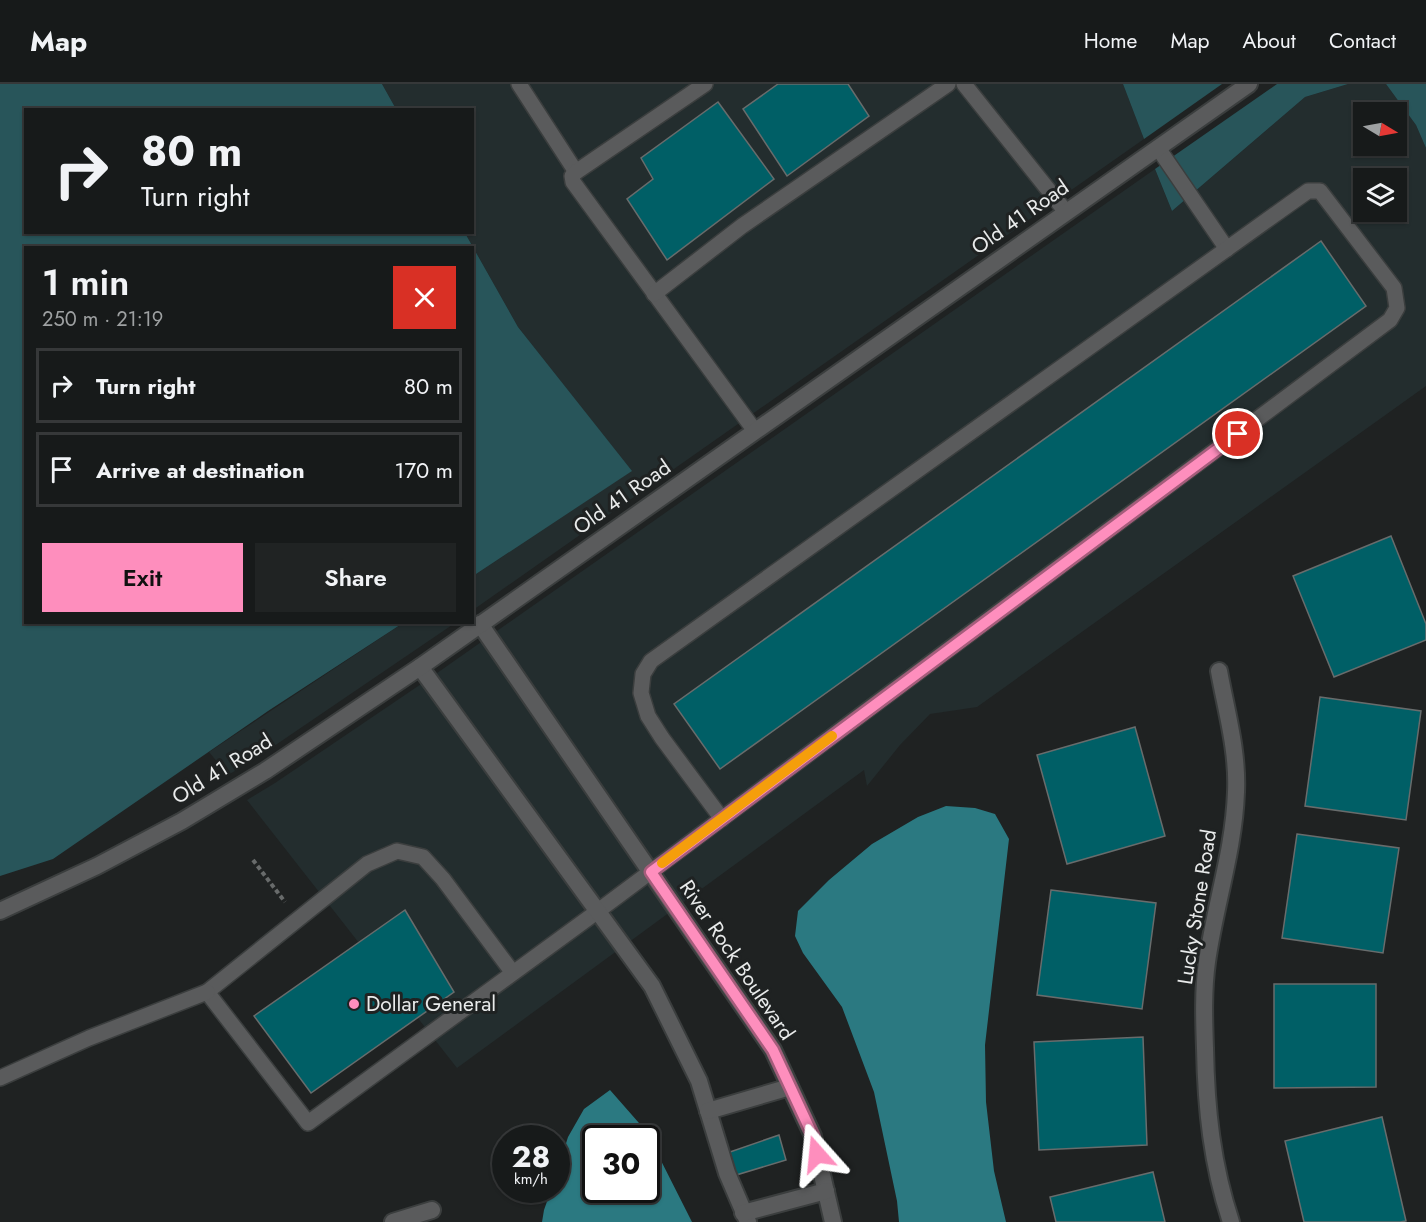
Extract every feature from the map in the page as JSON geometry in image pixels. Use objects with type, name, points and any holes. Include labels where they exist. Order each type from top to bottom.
[{"type":"street","name":"Old 41 Road","points":[[0,911],[97,866],[182,821],[265,771],[420,667],[1249,84]]},
{"type":"street","name":"River Rock Boulevard","points":[[480,624],[773,1050],[813,1136],[833,1222]]},
{"type":"street","points":[[420,667],[652,986],[699,1081],[727,1173],[746,1217],[826,1191]]},
{"type":"street","name":"Lucky Stone Road","points":[[1219,671],[1235,754],[1237,790],[1233,828],[1207,963],[1204,1030],[1206,1094],[1211,1142],[1222,1195],[1232,1222]]},
{"type":"street","points":[[708,1111],[790,1087]]},
{"type":"street","points":[[393,1222],[432,1209]]},
{"type":"lane","points":[[519,84],[576,171]]},
{"type":"lane","points":[[705,84],[576,171],[572,176],[573,183],[755,431]]},
{"type":"lane","points":[[654,294],[742,226],[948,84]]},
{"type":"lane","points":[[964,84],[1066,212]]},
{"type":"lane","points":[[1158,148],[1227,249]]},
{"type":"lane","points":[[207,993],[308,1123],[651,872],[722,819],[1390,320],[1397,308],[1394,288],[1320,191],[1308,191],[651,661],[643,674],[641,693],[648,716],[722,819]]},
{"type":"lane","points":[[0,1078],[89,1038],[207,993],[367,864],[398,851],[423,857],[443,879],[513,973]]},
{"type":"path","points":[[253,860],[298,919]]},
{"type":"shaded area","points":[[0,84],[382,84],[395,108],[24,108],[24,234],[466,234],[472,246],[24,246],[24,624],[401,624],[268,711],[53,859],[0,876]]},
{"type":"shaded area","points":[[382,84],[1123,84],[1144,139],[474,609],[474,575],[631,471],[518,327],[466,234],[474,234],[474,108],[395,108]]},
{"type":"shaded area","points":[[1123,84],[1222,84],[1144,139]]},
{"type":"shaded area","points":[[1277,84],[1348,84],[1305,97],[1172,211],[1155,169]]},
{"type":"shaded area","points":[[1348,84],[1386,84],[1399,102],[1353,102],[1353,156],[1407,156],[1407,113],[1416,125],[1426,148],[1426,386],[977,707],[930,714],[900,745],[867,786],[864,770],[457,1068],[247,800],[430,678],[1155,169],[1172,211],[1305,97]]},
{"type":"shaded area","points":[[1386,84],[1426,84],[1426,148],[1416,125],[1407,113],[1407,102],[1399,102]]},
{"type":"shaded area","points":[[474,249],[518,327],[632,471],[474,575]]},
{"type":"shaded area","points":[[401,624],[454,624],[228,775],[209,752]]},
{"type":"shaded area","points":[[946,806],[975,808],[995,814],[1009,839],[985,1045],[986,1102],[994,1171],[1006,1222],[899,1222],[897,1201],[874,1092],[842,1007],[803,953],[795,936],[798,911],[829,880],[872,844],[918,817]]},
{"type":"shaded area","points":[[610,1090],[641,1125],[582,1125],[582,1203],[660,1203],[660,1159],[692,1222],[542,1222],[546,1203],[570,1203],[570,1134],[584,1109]]},
{"type":"building","points":[[778,84],[848,84],[869,116],[787,176],[743,109]]},
{"type":"building","points":[[718,102],[774,179],[667,260],[627,199],[653,179],[641,158]]},
{"type":"building","points":[[1321,241],[1366,306],[720,769],[674,704]]},
{"type":"building","points":[[1391,536],[1426,624],[1426,640],[1334,677],[1293,576]]},
{"type":"building","points":[[1320,697],[1421,711],[1406,820],[1305,806]]},
{"type":"building","points":[[1135,727],[1165,836],[1067,864],[1037,755]]},
{"type":"building","points":[[1297,834],[1399,848],[1383,953],[1282,938]]},
{"type":"building","points":[[1051,890],[1156,903],[1142,1009],[1037,995]]},
{"type":"building","name":"Dollar General","points":[[405,910],[454,992],[311,1093],[254,1016]]},
{"type":"building","points":[[1274,984],[1376,984],[1376,1087],[1274,1088]]},
{"type":"building","points":[[1143,1037],[1147,1145],[1039,1150],[1034,1042]]},
{"type":"building","points":[[1382,1117],[1406,1221],[1304,1222],[1285,1141]]},
{"type":"building","points":[[779,1135],[786,1160],[733,1176],[727,1153]]},
{"type":"building","points":[[1153,1172],[1165,1222],[1056,1222],[1050,1197]]},
{"type":"slow traffic","points":[[662,863],[832,736]]},
{"type":"place","name":"Dollar General","points":[[354,1004]]},
{"type":"route","points":[[817,1154],[813,1136],[773,1050],[651,872],[1238,434]]}]
